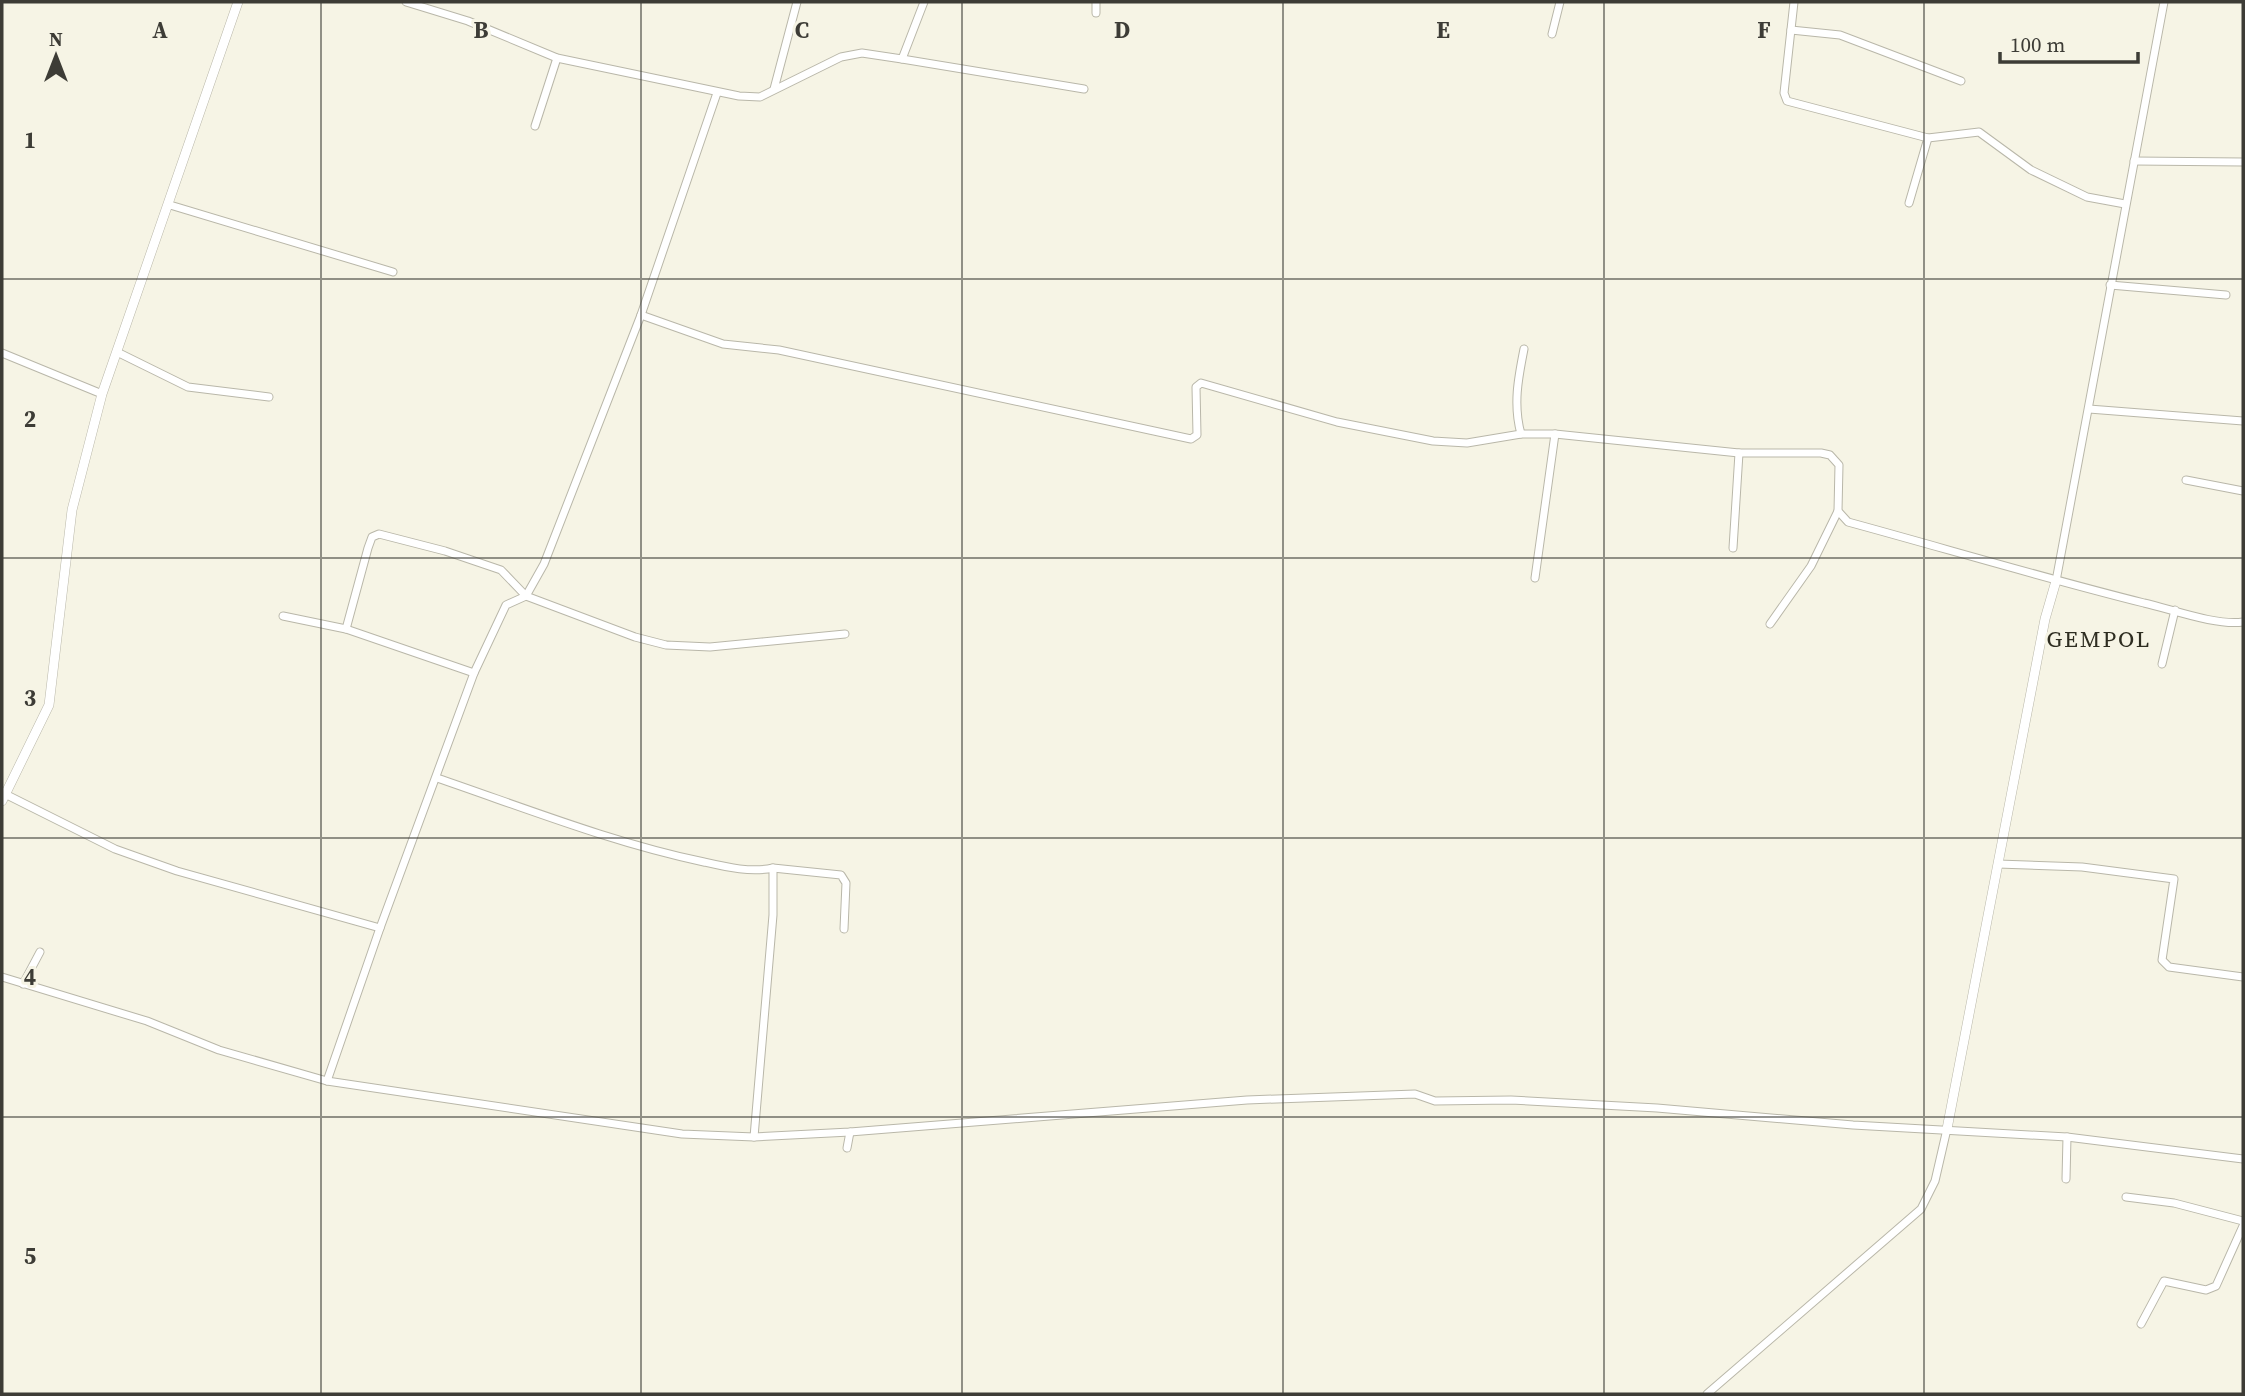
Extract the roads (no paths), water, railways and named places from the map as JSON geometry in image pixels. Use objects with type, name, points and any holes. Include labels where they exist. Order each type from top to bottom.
[{"type":"street","points":[[238,2],[119,353],[102,394],[72,510],[48,705],[4,798],[115,849],[177,871],[380,928]]},
{"type":"street","points":[[405,2],[468,21],[557,58],[717,93],[760,97],[841,57],[862,53],[1084,89]]},
{"type":"street","points":[[774,89],[797,2]]},
{"type":"street","points":[[902,59],[924,2]]},
{"type":"street","points":[[1096,2],[1096,13]]},
{"type":"street","points":[[1552,34],[1560,2]]},
{"type":"street","points":[[1794,2],[1784,99],[1928,138],[1979,132],[2031,170],[2087,197],[2125,204]]},
{"type":"street","points":[[1707,1394],[1921,1209],[1935,1181],[2045,619],[2056,581],[2164,2]]},
{"type":"street","points":[[1791,30],[1840,35],[1961,81]]},
{"type":"street","points":[[535,126],[557,58]]},
{"type":"street","points":[[327,1082],[380,928],[474,673],[506,605],[526,596],[544,564],[641,315],[717,93]]},
{"type":"street","points":[[1909,203],[1928,138]]},
{"type":"street","points":[[2134,161],[2243,162]]},
{"type":"street","points":[[170,205],[393,272]]},
{"type":"street","points":[[2110,285],[2226,295]]},
{"type":"street","points":[[641,315],[723,344],[779,350],[1191,439],[1197,435],[1196,387],[1201,383],[1338,422],[1433,441],[1467,443],[1521,435],[1555,435],[1739,453],[1830,455],[1839,465],[1838,511],[1811,566],[1770,624]]},
{"type":"street","points":[[1521,435],[1516,416],[1516,391],[1524,349]]},
{"type":"street","points":[[2,353],[102,394]]},
{"type":"street","points":[[119,353],[188,387],[269,397]]},
{"type":"street","points":[[2089,410],[2243,421]]},
{"type":"street","points":[[1535,578],[1555,435]]},
{"type":"street","points":[[1733,548],[1739,453]]},
{"type":"street","points":[[2186,480],[2243,491]]},
{"type":"street","points":[[1838,511],[1848,522],[2056,581],[2175,611],[2233,623],[2243,622]]},
{"type":"street","points":[[346,629],[368,548],[375,535],[433,548],[501,570],[526,596],[635,637],[666,645],[710,647],[845,634]]},
{"type":"street","points":[[2162,664],[2175,611]]},
{"type":"street","points":[[283,616],[346,629],[474,673]]},
{"type":"street","points":[[437,778],[630,845],[729,867],[841,874],[846,883],[844,929]]},
{"type":"street","points":[[1998,864],[2082,867],[2174,878],[2162,960],[2169,967],[2243,977]]},
{"type":"street","points":[[754,1137],[773,915],[773,869]]},
{"type":"street","points":[[23,984],[40,952]]},
{"type":"street","points":[[2,977],[147,1021],[219,1050],[327,1082],[629,1127],[754,1137],[850,1132],[1247,1100],[1415,1094],[1435,1101],[1511,1100],[1657,1108],[1853,1125],[2067,1137],[2243,1159]]},
{"type":"street","points":[[847,1148],[850,1132]]},
{"type":"street","points":[[2066,1179],[2067,1137]]},
{"type":"street","points":[[2126,1197],[2174,1203],[2243,1224],[2216,1286],[2206,1290],[2164,1281],[2141,1324]]},
{"type":"district","name":"GEMPOL","points":[[2099,639]]}]
